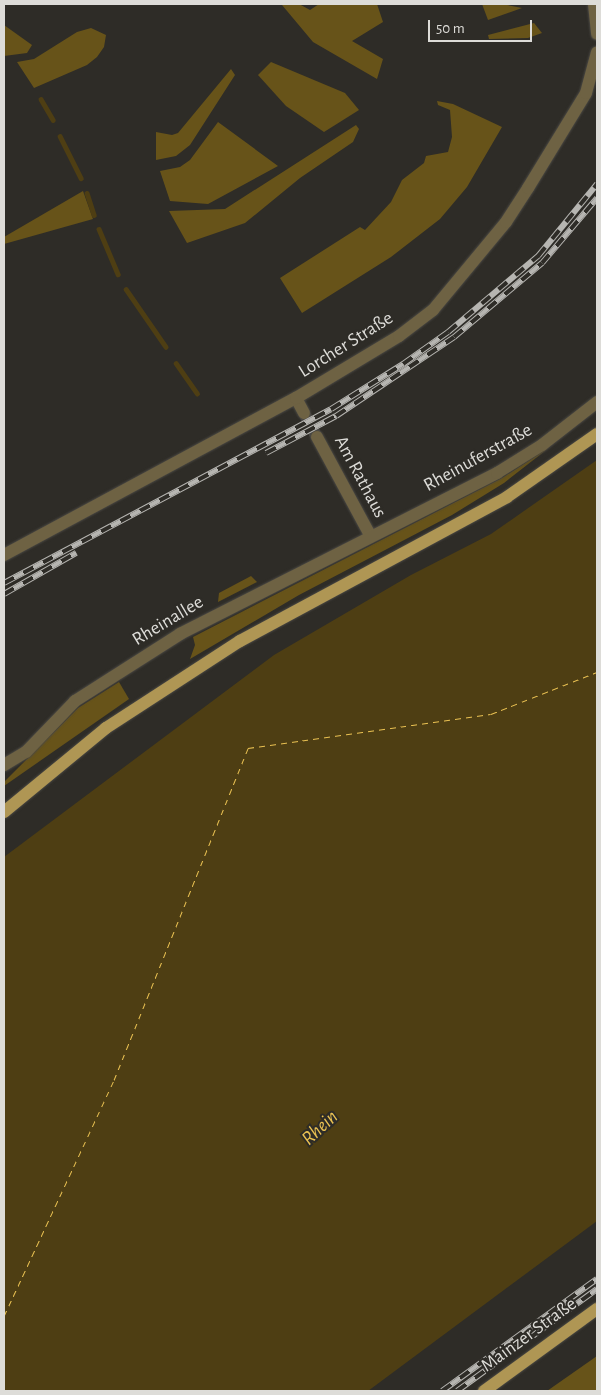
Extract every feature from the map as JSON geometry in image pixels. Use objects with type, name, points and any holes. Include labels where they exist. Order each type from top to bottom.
[{"type":"main road","points":[[4,812],[106,728],[240,641],[507,497],[597,434]]},
{"type":"main road","name":"Mainzer Straße","points":[[484,1391],[597,1309]]},
{"type":"street","points":[[595,4],[597,34]]},
{"type":"street","name":"Lorcher Straße","points":[[4,555],[296,398],[399,336],[444,298],[506,222],[568,125],[586,93],[597,52]]},
{"type":"street","points":[[296,398],[304,413]]},
{"type":"street","name":"Rheinuferstraße","points":[[370,535],[521,460],[597,402]]},
{"type":"street","name":"Am Rathaus","points":[[317,437],[370,535]]},
{"type":"street","name":"Rheinallee","points":[[4,765],[26,752],[75,701],[180,634],[370,535]]},
{"type":"shaded area","points":[[299,4],[310,10],[319,4],[377,4],[383,22],[352,41],[383,59],[377,79],[313,42],[282,5]]},
{"type":"shaded area","points":[[482,4],[502,4],[522,8],[488,20]]},
{"type":"shaded area","points":[[534,23],[542,33],[528,38],[489,39],[488,35]]},
{"type":"shaded area","points":[[4,25],[32,45],[27,53],[4,56]]},
{"type":"shaded area","points":[[91,28],[106,35],[104,47],[97,57],[87,65],[34,88],[17,62],[34,59],[77,32]]},
{"type":"shaded area","points":[[271,62],[345,93],[359,110],[324,132],[286,106],[258,75]]},
{"type":"shaded area","points":[[231,69],[235,75],[190,145],[176,156],[156,160],[156,132],[172,135],[178,133]]},
{"type":"shaded area","points":[[437,101],[453,104],[502,127],[467,187],[440,219],[391,257],[302,313],[280,278],[360,227],[365,230],[391,202],[402,180],[424,163],[426,156],[448,152],[452,137],[450,110],[438,105]]},
{"type":"shaded area","points":[[218,122],[278,166],[208,204],[170,201],[160,171],[180,167],[190,160]]},
{"type":"shaded area","points":[[356,125],[359,129],[353,142],[300,178],[245,223],[187,243],[169,211],[225,209]]},
{"type":"shaded area","points":[[83,191],[93,219],[4,244],[4,237]]},
{"type":"shaded area","points":[[550,447],[504,483],[452,515],[299,595],[190,659],[195,645],[193,637],[502,478]]},
{"type":"shaded area","points":[[251,576],[257,582],[218,602],[219,593]]},
{"type":"shaded area","points":[[119,682],[129,699],[4,786],[4,782],[78,708]]},
{"type":"shaded area","points":[[597,1356],[597,1391],[547,1391]]},
{"type":"water","name":"Rhein","points":[[597,460],[597,1221],[368,1391],[4,1391],[4,857],[274,655],[411,575],[491,534]]},
{"type":"waterway","points":[[41,99],[53,120]]},
{"type":"waterway","points":[[60,136],[81,178]]},
{"type":"waterway","points":[[87,193],[94,215]]},
{"type":"waterway","points":[[99,229],[118,274]]},
{"type":"waterway","points":[[126,289],[166,347]]},
{"type":"waterway","points":[[176,363],[197,393]]},
{"type":"ferry route","points":[[4,1316],[114,1080],[248,748],[491,714],[597,672]]},
{"type":"tunnel","points":[[304,413],[317,437]]},
{"type":"railway","points":[[4,583],[331,409],[403,364],[448,332],[538,256],[597,184]]},
{"type":"railway","points":[[266,453],[336,416],[454,337],[542,263],[597,198]]},
{"type":"railway","points":[[4,594],[76,553]]},
{"type":"railway","points":[[442,1391],[597,1279]]},
{"type":"railway","points":[[457,1391],[597,1289]]}]
